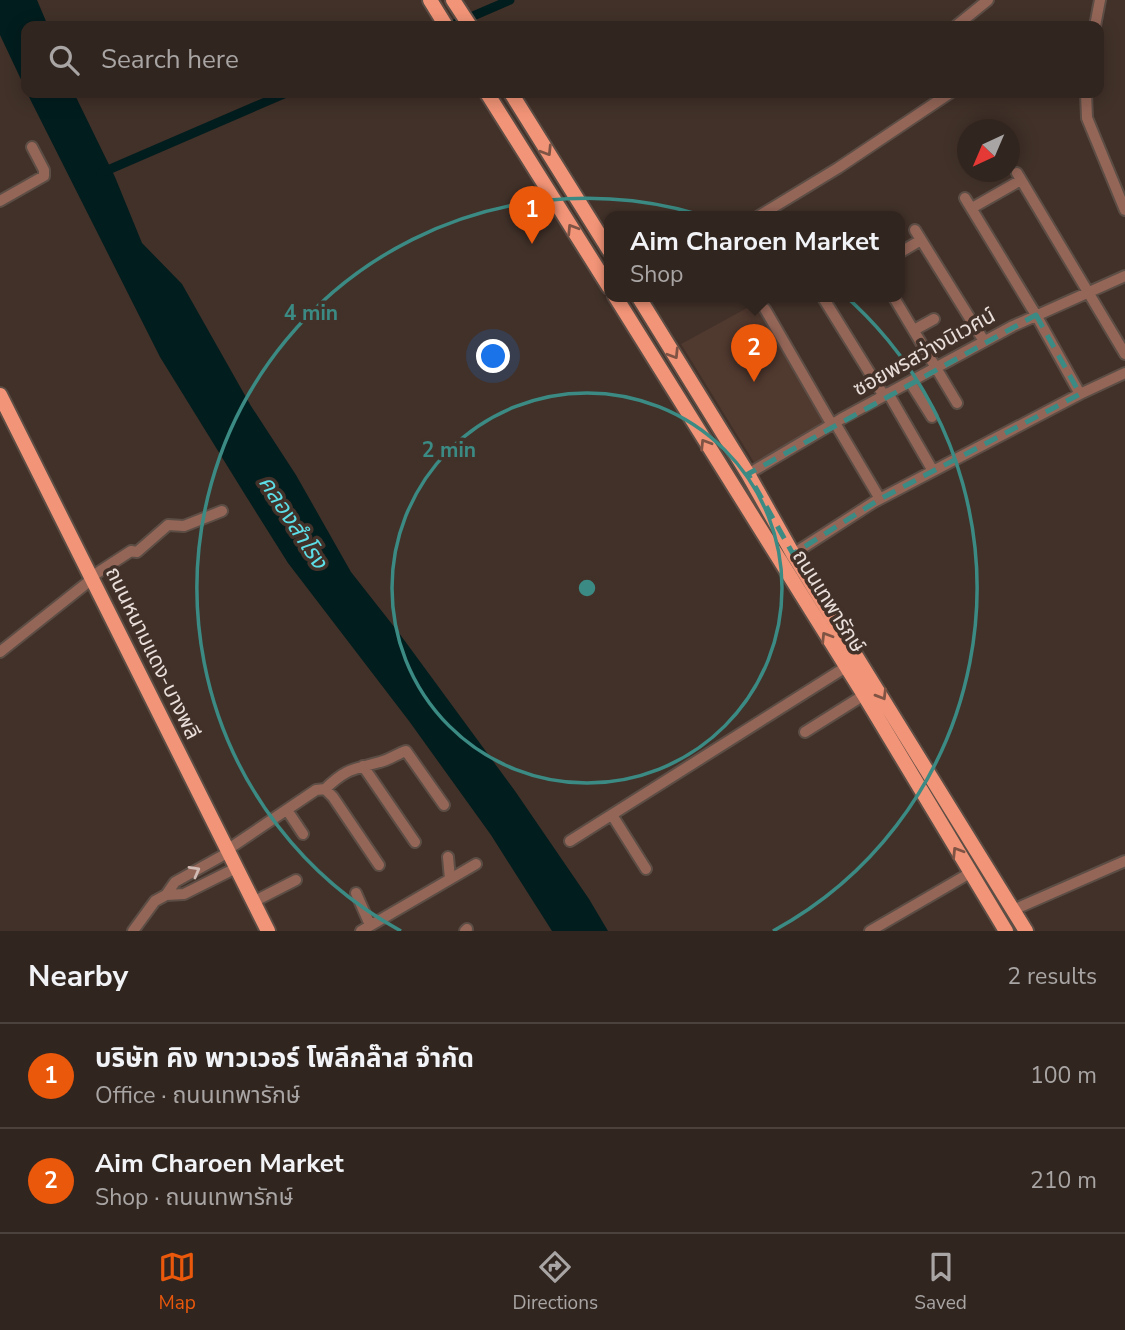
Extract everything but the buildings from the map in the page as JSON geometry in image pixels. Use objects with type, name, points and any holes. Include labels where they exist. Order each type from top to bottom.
[{"type":"main road","points":[[430,0],[443,21]]},
{"type":"main road","points":[[456,5],[467,21]]},
{"type":"main road","points":[[490,98],[604,279]]},
{"type":"main road","points":[[514,98],[604,242]]},
{"type":"main road","name":"ถนนเทพารักษ์","points":[[618,302],[846,667],[1006,931]]},
{"type":"main road","name":"ถนนเทพารักษ์","points":[[642,302],[748,474],[793,554],[1027,931]]},
{"type":"main road","name":"ถนนหนามแดง-บางพลี","points":[[0,395],[268,931]]},
{"type":"street","points":[[962,21],[988,0]]},
{"type":"street","points":[[1096,21],[1100,0]]},
{"type":"street","points":[[767,211],[838,168],[938,98]]},
{"type":"street","points":[[1086,98],[1087,118],[1125,210]]},
{"type":"street","points":[[0,201],[44,176],[44,170],[32,147]]},
{"type":"street","points":[[972,208],[1019,176],[1125,354]]},
{"type":"street","points":[[965,198],[1080,394]]},
{"type":"street","points":[[915,230],[984,341]]},
{"type":"street","points":[[905,250],[922,240]]},
{"type":"street","name":"ซอยพรสว่างนิเวศน์","points":[[748,474],[984,341],[1125,276]]},
{"type":"street","points":[[826,302],[933,471]]},
{"type":"street","points":[[897,302],[957,403]]},
{"type":"street","points":[[765,309],[880,499]]},
{"type":"street","points":[[914,330],[934,319]]},
{"type":"street","points":[[793,554],[880,499],[1125,373]]},
{"type":"street","points":[[910,382],[932,417]]},
{"type":"street","points":[[0,652],[91,578],[131,551],[137,552],[168,525],[184,526],[222,511]]},
{"type":"street","points":[[570,841],[846,667]]},
{"type":"street","points":[[805,732],[863,695]]},
{"type":"street","points":[[166,895],[175,881],[228,851],[316,790],[325,789],[342,773],[406,751],[444,805]]},
{"type":"street","points":[[363,766],[415,842]]},
{"type":"street","points":[[325,789],[379,865]]},
{"type":"street","points":[[287,810],[303,834]]},
{"type":"street","points":[[611,815],[646,869]]},
{"type":"street","points":[[448,856],[450,879]]},
{"type":"street","points":[[1013,910],[1125,861]]},
{"type":"street","points":[[356,893],[365,928],[476,864]]},
{"type":"street","points":[[133,931],[155,901],[166,895],[184,894],[236,868]]},
{"type":"street","points":[[870,931],[970,873]]},
{"type":"street","points":[[253,902],[296,880]]},
{"type":"highlighted area","points":[[1036,315],[1080,394],[880,499],[793,554],[748,474]]},
{"type":"shaded area","points":[[756,303],[827,420],[755,464],[681,344]]},
{"type":"water","points":[[0,0],[37,0],[46,21],[21,21],[21,79],[0,35]]},
{"type":"water","name":"คลองสำโรง","points":[[30,98],[76,98],[115,177],[142,243],[182,284],[251,406],[296,475],[351,572],[515,791],[608,931],[552,931],[491,835],[409,721],[288,563],[160,357]]},
{"type":"waterway","points":[[462,21],[510,0]]},
{"type":"waterway","points":[[101,173],[274,98]]},
{"type":"place","name":"บริษัท คิง พาวเวอร์ โพลีกล๊าส จำกัด","points":[[532,244]]},
{"type":"place","name":"Aim Charoen Market","points":[[754,382]]}]
